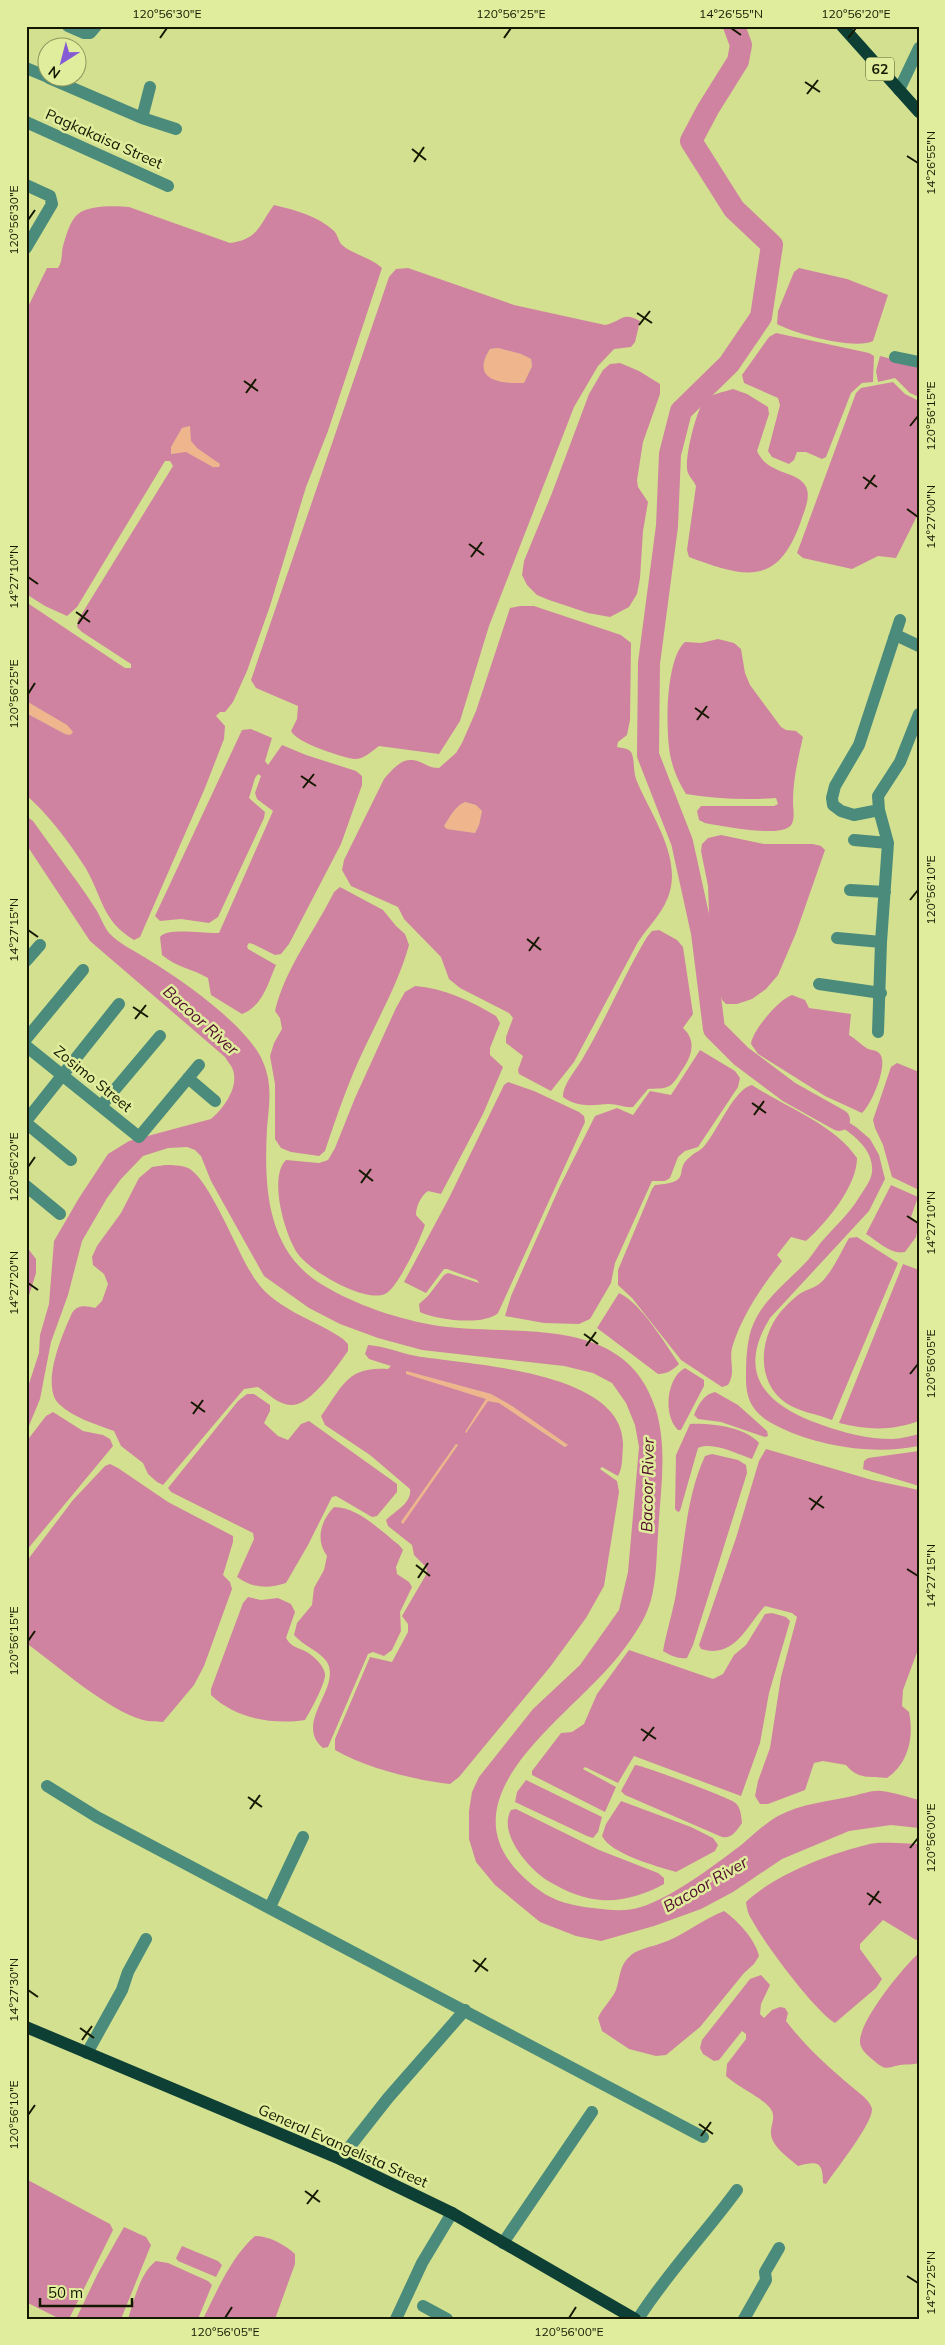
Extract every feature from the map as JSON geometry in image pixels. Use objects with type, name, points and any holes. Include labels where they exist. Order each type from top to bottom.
[{"type":"main road","name":"62","points":[[842,26],[919,112]]},
{"type":"main road","name":"General Evangelista Street","points":[[26,2027],[340,2160],[452,2213],[637,2319]]},
{"type":"street","points":[[68,26],[84,33],[90,33],[96,26]]},
{"type":"street","points":[[899,90],[919,48]]},
{"type":"street","points":[[26,68],[38,73]]},
{"type":"street","points":[[142,118],[150,87]]},
{"type":"street","points":[[73,88],[142,118],[176,129]]},
{"type":"street","name":"Pagkakaisa Street","points":[[26,122],[168,186]]},
{"type":"street","points":[[26,185],[50,196],[52,204],[28,241]]},
{"type":"street","points":[[895,357],[919,362]]},
{"type":"street","points":[[879,810],[854,815],[841,811],[833,804],[832,798],[835,786],[859,744],[900,620]]},
{"type":"street","points":[[894,638],[898,636],[919,646]]},
{"type":"street","points":[[878,1032],[881,993],[881,942],[888,843],[879,810],[878,796],[900,762],[919,714]]},
{"type":"street","points":[[854,840],[888,843]]},
{"type":"street","points":[[850,890],[885,892]]},
{"type":"street","points":[[837,938],[881,942]]},
{"type":"street","points":[[26,961],[40,944]]},
{"type":"street","points":[[26,1039],[83,970]]},
{"type":"street","points":[[820,984],[881,993]]},
{"type":"street","points":[[71,1160],[26,1122],[119,1004]]},
{"type":"street","points":[[100,1106],[160,1036]]},
{"type":"street","name":"Zosimo Street","points":[[26,1046],[139,1137],[188,1078]]},
{"type":"street","points":[[198,1065],[188,1078],[215,1101]]},
{"type":"street","points":[[26,1186],[60,1214]]},
{"type":"street","points":[[47,1786],[98,1817],[703,2137]]},
{"type":"street","points":[[270,1907],[303,1837]]},
{"type":"street","points":[[87,2052],[122,1990],[128,1972],[146,1939]]},
{"type":"street","points":[[340,2160],[388,2098],[465,2010]]},
{"type":"street","points":[[503,2243],[592,2112]]},
{"type":"street","points":[[637,2319],[664,2281],[707,2230],[736,2190]]},
{"type":"street","points":[[396,2319],[422,2263],[452,2213]]},
{"type":"street","points":[[744,2319],[766,2280],[765,2272],[779,2248]]},
{"type":"street","points":[[423,2306],[448,2319]]},
{"type":"shaded area","points":[[498,348],[521,354],[531,359],[532,365],[524,383],[497,381],[486,374],[484,368],[485,359],[490,349]]},
{"type":"shaded area","points":[[190,426],[194,437],[211,457],[220,464],[219,468],[186,454],[170,454],[171,447],[182,428]]},
{"type":"shaded area","points":[[26,701],[67,725],[73,732],[70,735],[65,734],[26,713]]},
{"type":"shaded area","points":[[465,802],[476,805],[482,811],[475,833],[447,829],[444,826],[456,809]]},
{"type":"shaded area","points":[[406,1371],[491,1394],[512,1406],[568,1445],[566,1447],[499,1403],[489,1401],[466,1433],[464,1432],[486,1399],[405,1374]]},
{"type":"shaded area","points":[[456,1444],[458,1445],[404,1524],[401,1522]]},
{"type":"water","points":[[274,205],[298,211],[321,221],[334,231],[346,248],[382,268],[328,431],[306,487],[270,606],[247,671],[233,702],[225,712],[220,712],[216,716],[225,726],[224,739],[205,788],[140,937],[134,940],[123,932],[109,916],[79,857],[50,820],[26,795],[26,713],[65,734],[70,735],[73,732],[67,725],[26,701],[26,602],[125,668],[131,668],[131,664],[82,632],[77,627],[78,620],[173,466],[170,461],[165,461],[77,607],[67,616],[45,606],[26,594],[26,311],[47,268],[58,268],[60,265],[63,246],[69,228],[75,217],[83,211],[103,207],[129,207],[230,243],[247,239],[252,235]],"holes":[[[190,426],[191,441],[197,448],[220,464],[219,467],[213,467],[186,452],[171,454],[171,447],[182,428]]]},
{"type":"water","points":[[408,268],[514,305],[605,325],[625,317],[640,321],[635,342],[631,347],[614,349],[598,366],[574,407],[489,626],[460,721],[439,754],[379,746],[365,756],[355,759],[320,749],[294,735],[291,731],[297,719],[298,706],[256,688],[251,680],[389,277],[396,269]],"holes":[[[498,348],[521,354],[531,359],[532,366],[524,383],[497,381],[490,378],[486,373],[484,367],[485,359],[490,349]]]},
{"type":"water","points":[[799,268],[847,279],[888,295],[873,341],[853,344],[825,340],[777,324],[778,311],[794,272]]},
{"type":"water","points":[[776,333],[869,353],[874,356],[873,382],[862,383],[851,393],[826,457],[822,459],[806,452],[797,452],[794,460],[789,464],[772,457],[768,451],[780,405],[778,398],[744,383],[742,375],[769,337]]},
{"type":"water","points":[[880,356],[919,366],[919,397],[910,393],[895,378],[878,382],[876,371]]},
{"type":"water","points":[[620,363],[639,371],[660,384],[660,394],[643,442],[637,480],[638,487],[648,502],[643,531],[637,594],[629,607],[610,617],[588,613],[537,595],[527,585],[522,575],[524,561],[589,394],[603,370],[610,364]]},
{"type":"water","points":[[893,382],[905,394],[919,401],[919,512],[896,558],[878,556],[852,569],[803,558],[797,553],[856,393],[861,388]]},
{"type":"water","points":[[733,389],[747,394],[768,407],[769,414],[757,451],[762,459],[774,468],[801,480],[808,494],[801,521],[792,542],[782,557],[770,567],[757,572],[727,570],[689,557],[687,550],[696,486],[688,473],[687,467],[694,425],[704,401],[713,395]]},
{"type":"water","points":[[534,606],[621,635],[631,643],[630,720],[627,735],[618,742],[617,747],[631,752],[636,779],[662,833],[671,862],[672,877],[668,898],[638,942],[574,1062],[551,1091],[519,1074],[518,1070],[523,1056],[506,1043],[506,1037],[513,1018],[509,1013],[460,988],[449,979],[441,957],[404,919],[398,907],[351,886],[342,870],[344,860],[384,779],[391,771],[399,764],[409,760],[439,768],[456,753],[476,711],[510,608]],"holes":[[[465,802],[476,805],[482,811],[475,833],[447,829],[444,826],[461,804]]]},
{"type":"water","points":[[718,639],[734,643],[741,649],[745,673],[750,685],[781,727],[786,730],[796,731],[803,737],[794,785],[793,819],[789,827],[782,830],[748,830],[705,823],[699,820],[697,811],[701,806],[774,806],[778,804],[776,798],[731,799],[686,794],[674,768],[669,747],[668,698],[670,680],[678,651],[685,642],[701,643]]},
{"type":"water","points":[[251,729],[272,738],[265,761],[268,765],[282,745],[356,771],[362,776],[362,785],[341,844],[289,944],[281,954],[275,955],[253,944],[249,943],[247,946],[248,949],[276,965],[260,1000],[255,1006],[242,1014],[211,995],[208,978],[162,955],[160,937],[171,932],[219,933],[273,811],[257,799],[255,793],[261,776],[258,774],[255,778],[249,798],[265,812],[264,818],[218,917],[209,923],[181,919],[160,921],[155,916],[242,730]]},
{"type":"water","name":"Bacoor River","points":[[26,816],[33,821],[80,886],[109,933],[123,944],[179,979],[213,1005],[244,1034],[255,1048],[266,1070],[269,1087],[266,1172],[272,1215],[279,1235],[289,1253],[303,1270],[321,1284],[348,1299],[378,1311],[409,1320],[469,1329],[566,1335],[595,1343],[620,1357],[641,1379],[656,1410],[662,1441],[662,1472],[656,1567],[648,1610],[619,1656],[597,1681],[543,1733],[522,1758],[506,1783],[497,1809],[497,1836],[511,1863],[539,1890],[558,1900],[586,1907],[629,1910],[653,1902],[679,1889],[740,1846],[773,1819],[805,1806],[871,1792],[890,1792],[919,1800],[919,1828],[891,1825],[849,1831],[782,1859],[733,1892],[701,1909],[654,1926],[601,1941],[576,1936],[540,1922],[495,1885],[476,1862],[469,1839],[469,1811],[472,1792],[479,1777],[533,1709],[580,1665],[619,1610],[628,1572],[639,1447],[635,1425],[626,1403],[612,1383],[593,1373],[564,1366],[422,1350],[378,1338],[340,1324],[309,1308],[264,1276],[211,1181],[201,1156],[195,1150],[187,1147],[168,1148],[143,1156],[121,1179],[107,1198],[82,1241],[68,1295],[51,1342],[40,1399],[26,1433],[26,1393],[39,1353],[40,1335],[49,1304],[54,1241],[79,1198],[108,1154],[129,1141],[211,1119],[229,1098],[234,1084],[234,1077],[232,1068],[225,1057],[90,941],[26,844]]},
{"type":"water","points":[[721,835],[764,844],[813,844],[821,846],[825,850],[796,933],[778,975],[766,989],[752,999],[737,1004],[726,1004],[722,1000],[711,963],[708,886],[701,851],[702,844],[708,838]]},
{"type":"water","points":[[340,887],[383,910],[405,934],[409,945],[395,984],[354,1072],[325,1151],[319,1156],[291,1152],[281,1148],[275,1139],[275,1084],[270,1056],[274,1043],[282,1029],[280,1018],[275,1011],[286,980],[334,892]]},
{"type":"water","points":[[659,930],[677,940],[683,947],[693,1014],[683,1028],[688,1033],[692,1044],[690,1056],[671,1085],[663,1088],[648,1089],[633,1107],[574,1103],[563,1097],[565,1086],[581,1061],[647,937],[652,931]]},
{"type":"water","points":[[415,986],[436,989],[457,996],[496,1016],[500,1023],[490,1048],[490,1055],[503,1067],[483,1114],[441,1194],[428,1191],[419,1202],[416,1215],[425,1225],[414,1252],[390,1290],[385,1294],[376,1296],[351,1290],[338,1284],[314,1269],[298,1254],[288,1234],[280,1207],[278,1179],[281,1168],[286,1160],[319,1163],[328,1160],[396,1008],[405,992]]},
{"type":"water","points":[[792,995],[805,1000],[809,1008],[851,1014],[849,1035],[868,1049],[879,1053],[882,1058],[878,1084],[870,1102],[862,1113],[825,1096],[758,1054],[751,1044],[756,1031],[767,1016],[780,1003]]},
{"type":"water","points":[[700,1050],[735,1071],[740,1078],[738,1087],[698,1147],[685,1151],[678,1157],[670,1178],[665,1181],[652,1181],[615,1263],[611,1283],[590,1319],[579,1324],[544,1323],[505,1316],[511,1296],[560,1186],[595,1116],[617,1108],[633,1115],[650,1091],[671,1095]]},
{"type":"water","points":[[897,1063],[919,1072],[919,1190],[892,1177],[883,1145],[873,1120],[891,1067]]},
{"type":"water","points":[[508,1082],[534,1091],[579,1112],[584,1116],[585,1122],[498,1313],[491,1317],[471,1321],[427,1315],[420,1312],[419,1304],[428,1296],[444,1275],[448,1273],[479,1283],[477,1280],[447,1269],[444,1269],[426,1293],[404,1282],[449,1198],[504,1085]]},
{"type":"water","points":[[752,1085],[836,1135],[857,1158],[856,1169],[846,1192],[823,1224],[806,1241],[791,1237],[777,1255],[782,1261],[760,1291],[741,1325],[732,1348],[732,1376],[728,1385],[722,1387],[681,1360],[632,1298],[618,1285],[618,1270],[652,1189],[655,1185],[667,1184],[679,1179],[685,1162],[703,1147],[739,1094],[745,1088]]},
{"type":"water","points":[[814,1101],[856,1127],[870,1139],[879,1155],[885,1179],[869,1211],[770,1318],[760,1338],[756,1356],[757,1372],[762,1386],[772,1398],[803,1417],[839,1431],[865,1437],[895,1439],[919,1434],[919,1446],[902,1449],[866,1449],[812,1440],[779,1427],[763,1418],[749,1400],[746,1384],[747,1357],[751,1330],[756,1319],[768,1300],[808,1260],[822,1241],[851,1210],[866,1186],[872,1172],[867,1150],[850,1133],[809,1109]]},
{"type":"water","points":[[165,1165],[185,1167],[197,1175],[215,1203],[250,1271],[265,1292],[286,1307],[343,1339],[348,1344],[348,1351],[323,1384],[307,1399],[298,1404],[282,1403],[258,1387],[244,1389],[163,1485],[148,1474],[143,1463],[121,1446],[114,1431],[78,1417],[59,1404],[54,1395],[52,1372],[59,1346],[74,1310],[85,1306],[95,1308],[102,1301],[108,1284],[104,1274],[93,1265],[92,1257],[97,1246],[121,1213],[139,1178],[152,1167]]},
{"type":"water","points":[[891,1185],[918,1197],[911,1217],[919,1223],[916,1237],[905,1252],[889,1249],[866,1234]]},
{"type":"water","points":[[857,1237],[898,1263],[832,1420],[791,1406],[775,1393],[768,1382],[764,1355],[770,1328],[777,1316],[797,1296],[823,1280],[849,1238]]},
{"type":"water","points":[[26,1246],[36,1259],[36,1273],[26,1305]]},
{"type":"water","points":[[903,1264],[919,1270],[919,1421],[889,1428],[860,1427],[839,1423]]},
{"type":"water","points":[[619,1293],[636,1305],[660,1335],[679,1364],[672,1370],[658,1374],[597,1328]]},
{"type":"water","points":[[368,1345],[416,1356],[505,1368],[573,1386],[599,1401],[617,1421],[623,1446],[622,1465],[618,1476],[602,1467],[600,1469],[617,1481],[619,1492],[604,1586],[586,1618],[550,1667],[459,1777],[450,1784],[421,1780],[376,1768],[335,1750],[335,1739],[370,1657],[392,1662],[408,1632],[408,1624],[402,1616],[427,1573],[426,1567],[414,1555],[412,1545],[388,1526],[386,1520],[406,1503],[410,1489],[370,1455],[325,1425],[321,1416],[347,1380],[363,1371],[388,1369],[391,1366],[369,1359],[365,1354]],"holes":[[[406,1371],[491,1394],[512,1406],[568,1445],[565,1447],[499,1403],[488,1401],[466,1433],[486,1399],[406,1374]],[[456,1444],[458,1445],[403,1524],[401,1522]]]},
{"type":"water","points":[[685,1368],[704,1380],[704,1386],[681,1430],[678,1430],[670,1416],[670,1388],[679,1373]]},
{"type":"water","points":[[715,1392],[738,1405],[767,1431],[768,1436],[765,1437],[721,1422],[698,1419],[694,1415],[700,1404],[708,1395]]},
{"type":"water","points":[[247,1394],[254,1394],[270,1405],[270,1411],[264,1423],[278,1436],[288,1440],[301,1424],[309,1421],[397,1484],[397,1492],[377,1516],[372,1517],[336,1496],[332,1497],[286,1583],[267,1587],[248,1583],[237,1577],[254,1539],[253,1533],[171,1492],[168,1488],[238,1401]]},
{"type":"water","points":[[53,1412],[83,1431],[103,1435],[110,1439],[113,1446],[26,1551],[26,1442],[46,1416]]},
{"type":"water","points":[[690,1424],[727,1427],[745,1433],[759,1443],[752,1459],[718,1447],[704,1446],[698,1448],[680,1511],[678,1512],[675,1509],[676,1455]]},
{"type":"water","points":[[766,1449],[872,1480],[919,1490],[919,1647],[903,1690],[902,1706],[909,1712],[910,1739],[905,1757],[894,1772],[887,1778],[870,1777],[855,1773],[846,1765],[823,1761],[814,1763],[805,1790],[768,1804],[760,1804],[755,1796],[758,1781],[770,1748],[781,1677],[797,1617],[792,1613],[765,1606],[739,1639],[731,1645],[713,1651],[701,1649],[699,1645],[736,1538],[759,1461]]},
{"type":"water","points":[[919,1451],[919,1486],[863,1469],[864,1461],[868,1458]]},
{"type":"water","points":[[712,1454],[738,1460],[746,1465],[747,1473],[693,1645],[687,1658],[681,1658],[663,1651],[676,1595],[690,1504],[705,1456]]},
{"type":"water","points":[[110,1464],[168,1502],[233,1536],[223,1575],[230,1582],[232,1589],[204,1666],[194,1685],[163,1722],[143,1720],[114,1707],[26,1643],[26,1562],[73,1500],[105,1466]]},
{"type":"water","points":[[334,1507],[343,1508],[360,1515],[399,1545],[403,1550],[396,1567],[397,1574],[409,1582],[412,1587],[400,1612],[401,1631],[392,1650],[384,1656],[373,1652],[368,1654],[328,1747],[323,1748],[315,1738],[313,1728],[330,1672],[324,1658],[294,1635],[297,1623],[312,1605],[314,1588],[324,1570],[327,1556],[321,1543],[321,1530],[329,1512]]},
{"type":"water","points":[[248,1597],[261,1600],[278,1598],[291,1604],[295,1612],[286,1638],[295,1647],[308,1652],[320,1663],[323,1669],[325,1678],[323,1684],[305,1720],[279,1721],[254,1718],[231,1709],[211,1695],[211,1689],[243,1603]]},
{"type":"water","points":[[772,1613],[786,1617],[790,1621],[769,1693],[760,1743],[741,1796],[634,1756],[618,1783],[585,1767],[583,1769],[616,1787],[605,1812],[532,1775],[532,1771],[561,1733],[572,1732],[584,1724],[597,1694],[629,1650],[713,1679],[723,1674],[734,1655],[746,1645],[765,1614]]},
{"type":"water","points":[[635,1765],[717,1794],[734,1802],[741,1814],[742,1823],[731,1836],[722,1837],[625,1795],[621,1791]]},
{"type":"water","points":[[526,1780],[602,1817],[598,1832],[593,1838],[587,1836],[515,1802],[517,1792]]},
{"type":"water","points":[[621,1801],[691,1827],[713,1838],[718,1845],[715,1851],[676,1872],[624,1854],[602,1836],[606,1824]]},
{"type":"water","points":[[516,1809],[599,1850],[658,1873],[664,1878],[664,1884],[634,1896],[609,1900],[588,1898],[550,1882],[542,1877],[526,1861],[512,1840],[508,1820],[511,1810]]},
{"type":"water","points":[[882,1843],[919,1844],[919,1938],[916,1940],[883,1920],[860,1944],[860,1949],[882,1979],[876,1988],[835,2023],[815,2005],[778,1960],[758,1931],[748,1911],[746,1902],[771,1883],[787,1874],[851,1849]]},
{"type":"water","points":[[724,1911],[745,1931],[754,1943],[759,1956],[700,2027],[666,2055],[656,2056],[629,2049],[602,2031],[598,2018],[612,1998],[621,1969],[631,1955],[676,1937]]},
{"type":"water","points":[[919,1953],[919,2063],[888,2068],[883,2067],[866,2054],[860,2045],[862,2033],[874,2008],[883,1995]]},
{"type":"water","points":[[761,1975],[770,1985],[761,2004],[760,2014],[764,2018],[772,2010],[780,2007],[785,2008],[788,2013],[786,2021],[794,2032],[822,2061],[863,2096],[869,2102],[872,2109],[871,2116],[860,2135],[826,2184],[823,2183],[822,2170],[818,2164],[810,2163],[798,2166],[778,2148],[771,2134],[773,2115],[770,2108],[726,2076],[727,2064],[746,2039],[746,2034],[742,2031],[719,2060],[714,2061],[703,2054],[700,2048],[702,2040],[750,1979]]},
{"type":"water","points":[[26,2179],[110,2224],[113,2230],[69,2319],[60,2319],[26,2302]]},
{"type":"water","points":[[124,2227],[146,2237],[151,2245],[121,2319],[76,2319],[98,2273]]},
{"type":"water","points":[[255,2236],[266,2237],[276,2241],[295,2254],[295,2264],[275,2319],[203,2319],[232,2264],[246,2244]]},
{"type":"water","points":[[182,2246],[218,2261],[222,2265],[216,2277],[178,2261],[176,2258]]},
{"type":"water","points":[[156,2261],[168,2263],[208,2281],[212,2285],[198,2319],[128,2319],[135,2295],[142,2280],[150,2266]]},
{"type":"waterway","points":[[734,26],[741,45],[738,61],[708,109],[691,141],[734,209],[772,245],[761,317],[729,364],[681,411],[670,454],[667,526],[649,663],[648,755],[682,842],[702,933],[714,1029],[741,1056],[789,1092],[839,1120]]}]
